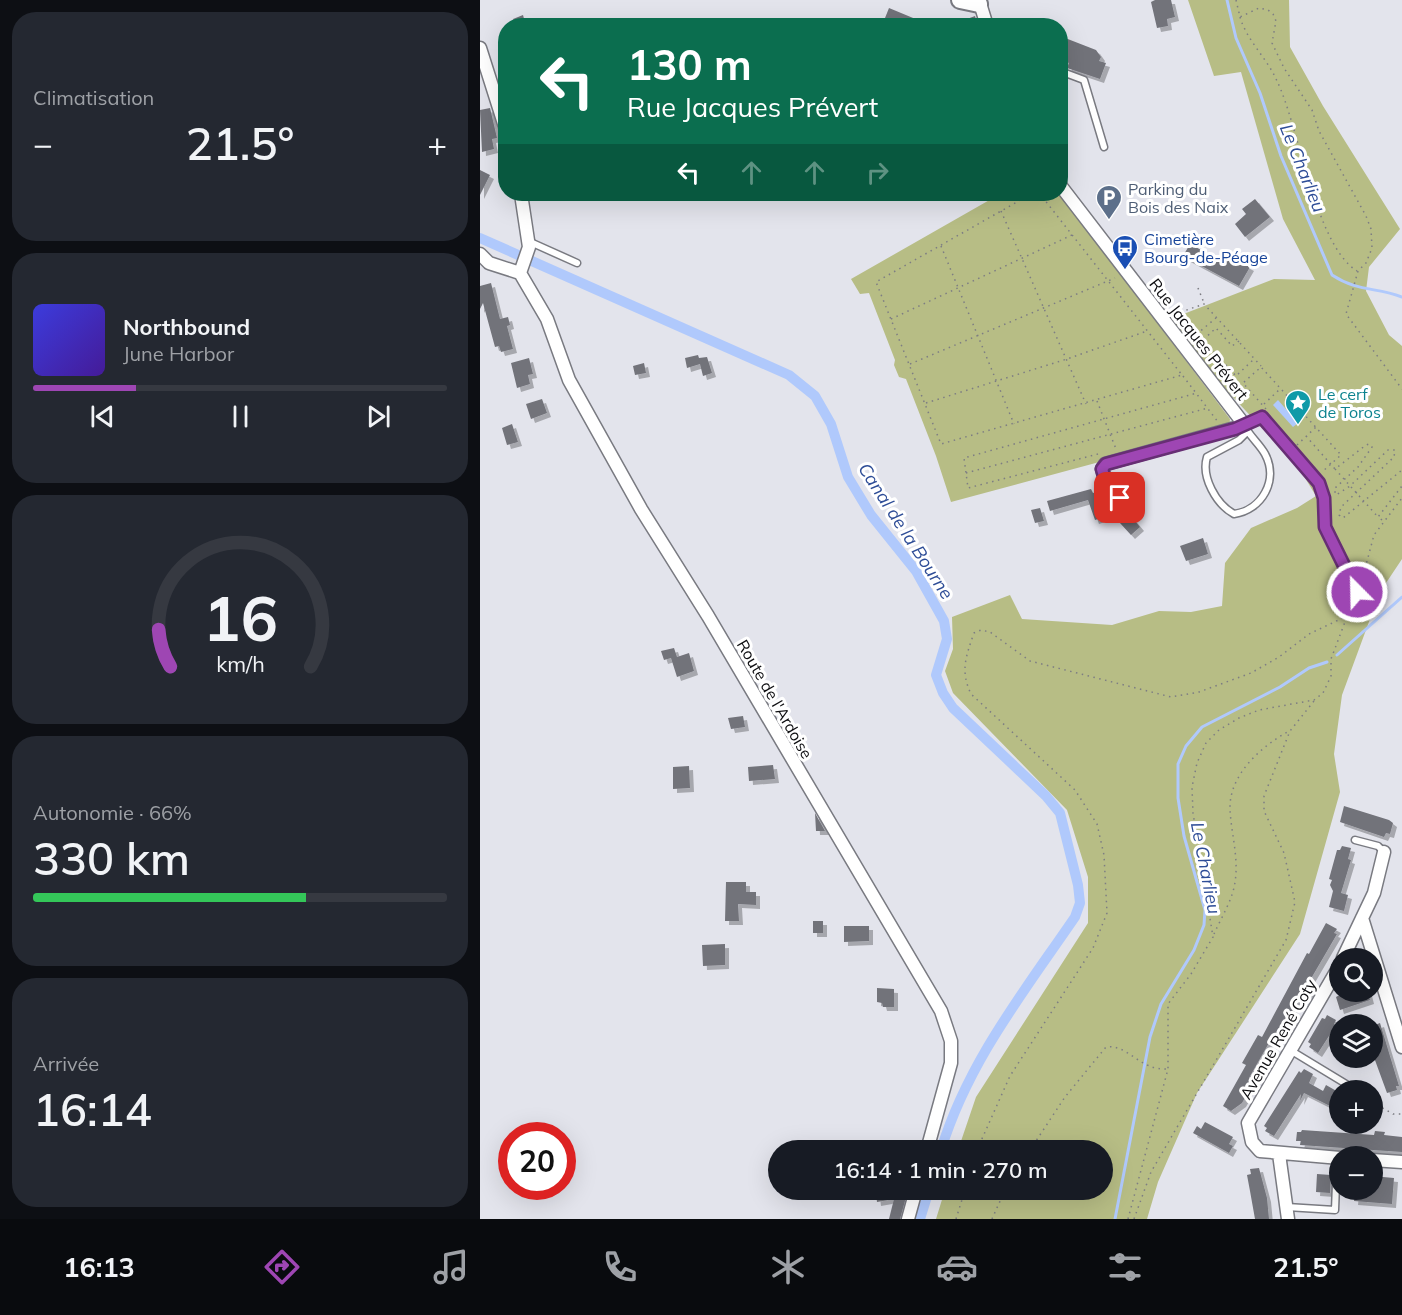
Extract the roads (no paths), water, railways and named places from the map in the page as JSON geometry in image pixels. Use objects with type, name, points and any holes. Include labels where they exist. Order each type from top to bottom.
[{"type":"street","points":[[960,0],[979,2],[984,18]]},
{"type":"street","points":[[480,48],[498,105]]},
{"type":"street","name":"Rue Jacques Prévert","points":[[1068,196],[1245,428]]},
{"type":"street","points":[[480,254],[485,265],[520,273],[529,244],[522,201]]},
{"type":"street","name":"Route de l'Ardoise","points":[[520,273],[547,320],[569,380],[641,509],[708,616],[941,1011],[951,1041],[951,1064],[930,1140]]},
{"type":"street","name":"Rue Jacques Prévert","points":[[1120,498],[1107,486],[1102,469],[1106,464],[1245,428]]},
{"type":"street","points":[[1348,948],[1374,893],[1384,852]]},
{"type":"street","points":[[1362,918],[1370,948]]},
{"type":"street","name":"Avenue René Coty","points":[[1279,1154],[1260,1151],[1252,1142],[1248,1123],[1329,987]]},
{"type":"street","points":[[1383,989],[1402,1047]]},
{"type":"street","points":[[1287,1213],[1279,1154],[1329,1157]]},
{"type":"street","points":[[1383,1161],[1402,1162]]},
{"type":"street","points":[[908,1219],[913,1200]]},
{"type":"lane","points":[[1068,74],[1084,80],[1104,147]]},
{"type":"lane","points":[[529,244],[577,263]]},
{"type":"lane","points":[[1245,428],[1265,454],[1269,472],[1268,487],[1254,508],[1234,514],[1214,495],[1204,466],[1207,457],[1214,451],[1239,440],[1245,428],[1262,417],[1319,483],[1324,498],[1325,527],[1357,592]]},
{"type":"lane","points":[[1355,840],[1378,846],[1384,852]]},
{"type":"lane","points":[[1290,1050],[1340,1080]]},
{"type":"lane","points":[[1287,1213],[1335,1210],[1336,1200]]},
{"type":"water","points":[[1278,400],[1298,423],[1293,427],[1273,405]]},
{"type":"waterway","name":"Le Charlieu","points":[[1227,0],[1236,38],[1260,93],[1281,156],[1332,275],[1359,287],[1402,297]]},
{"type":"waterway","name":"Canal de la Bourne","points":[[480,238],[789,375],[815,396],[831,424],[848,477],[871,515],[916,571],[944,621],[947,639],[936,675],[943,693],[953,708],[1046,796],[1060,813],[1078,885],[1080,903],[1075,917],[1017,1001],[982,1058],[966,1087],[944,1140]]},
{"type":"waterway","name":"Le Charlieu","points":[[1337,655],[1402,597]]},
{"type":"waterway","name":"Le Charlieu","points":[[1115,1219],[1150,1037],[1161,1004],[1194,950],[1204,925],[1205,910],[1184,836],[1178,798],[1178,764],[1186,746],[1202,727],[1280,687],[1309,668],[1327,662]]},
{"type":"waterway","name":"Canal de la Bourne","points":[[920,1219],[926,1200]]},
{"type":"place","name":"Parking du Bois des Naix","points":[[1109,221]]},
{"type":"place","name":"Cimetière Bourg-de-Péage","points":[[1125,271]]},
{"type":"place","name":"Le cerf de Toros","points":[[1298,426]]}]
